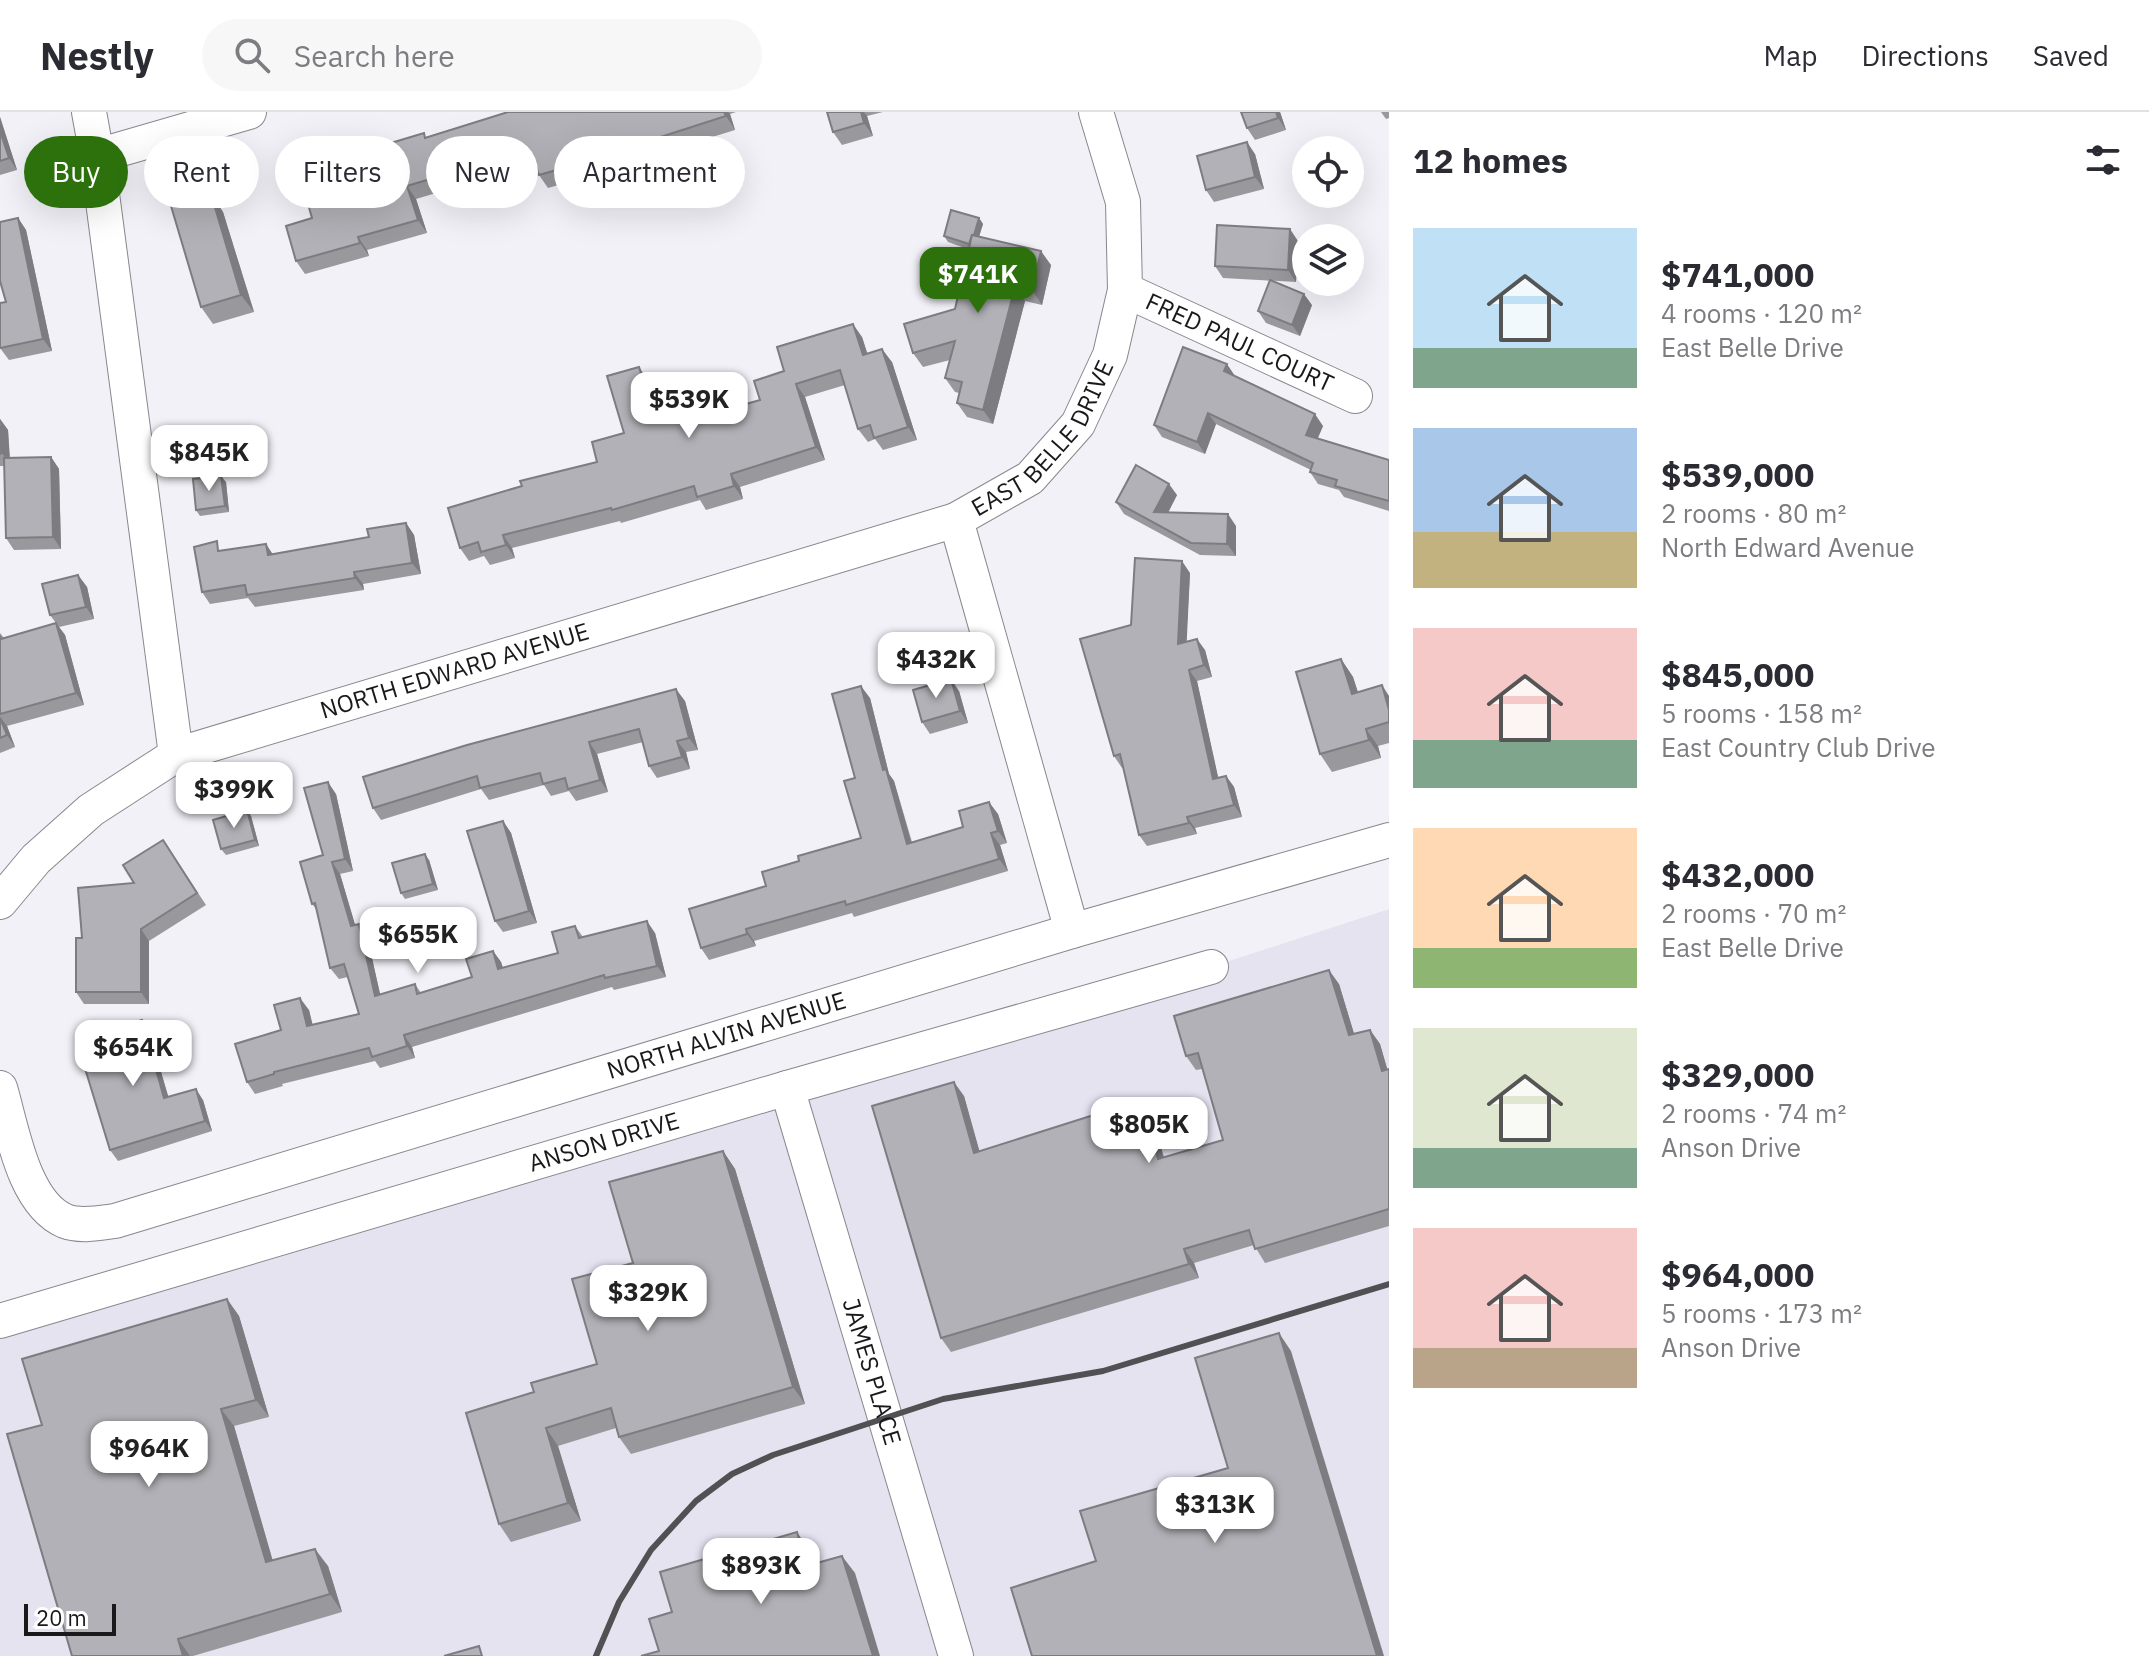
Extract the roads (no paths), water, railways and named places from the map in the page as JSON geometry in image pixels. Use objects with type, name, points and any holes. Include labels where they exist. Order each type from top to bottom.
[{"type":"street","points":[[89,112],[93,136]]},
{"type":"street","points":[[128,147],[249,112]]},
{"type":"street","name":"EAST BELLE DRIVE","points":[[1072,931],[956,520],[1030,478],[1078,424],[1110,355],[1125,290],[1123,202],[1096,112]]},
{"type":"street","points":[[104,208],[176,755]]},
{"type":"street","name":"FRED PAUL COURT","points":[[1125,290],[1355,396]]},
{"type":"street","name":"NORTH EDWARD AVENUE","points":[[0,902],[36,859],[91,810],[176,755],[956,520]]},
{"type":"street","name":"NORTH ALVIN AVENUE","points":[[0,1088],[23,1167],[39,1200],[65,1221],[89,1224],[115,1221],[1072,931],[1389,840]]},
{"type":"street","name":"ANSON DRIVE","points":[[0,1321],[787,1088],[1211,967]]},
{"type":"street","name":"JAMES PLACE","points":[[787,1088],[956,1656]]},
{"type":"railway","points":[[596,1656],[619,1602],[651,1550],[696,1501],[732,1474],[773,1455],[943,1399],[1103,1371],[1389,1284]]}]
